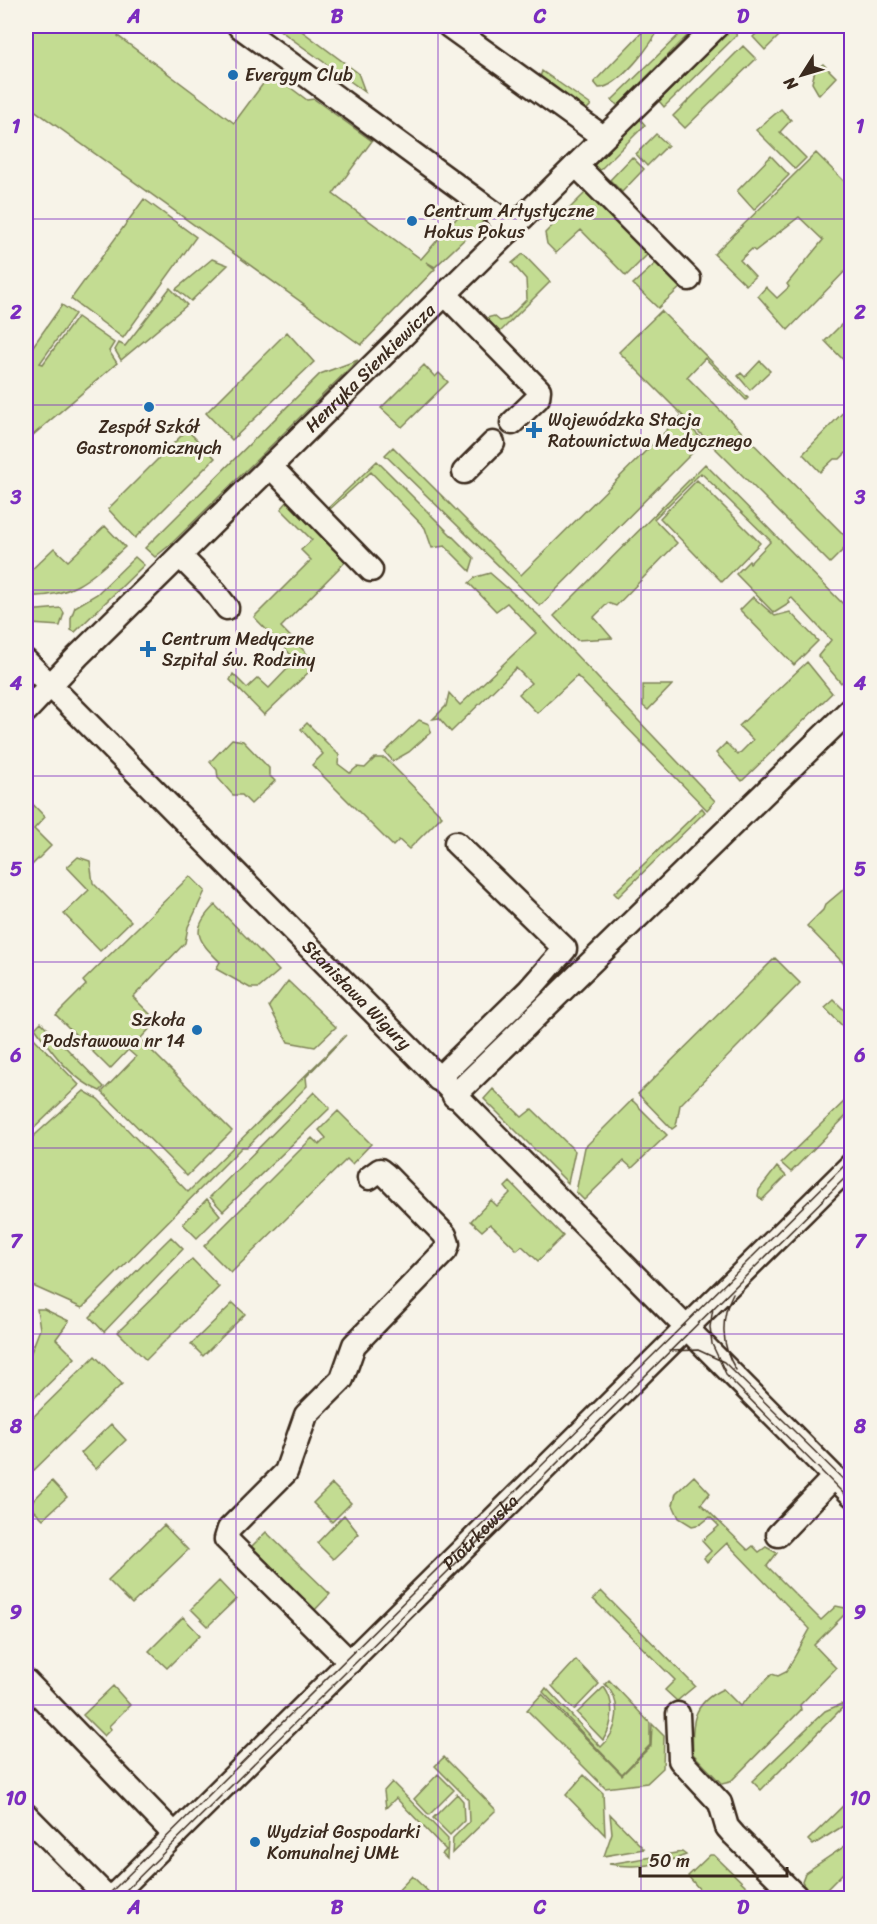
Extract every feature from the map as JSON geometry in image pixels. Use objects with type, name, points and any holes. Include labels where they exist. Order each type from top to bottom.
[{"type":"street","points":[[239,26],[494,213],[510,231]]},
{"type":"street","points":[[449,26],[603,137]]},
{"type":"street","name":"Henryka Sienkiewicza","points":[[26,711],[50,684],[717,26]]},
{"type":"street","points":[[576,165],[689,279]]},
{"type":"street","points":[[445,294],[539,390],[538,398],[512,423]]},
{"type":"street","points":[[465,472],[493,443]]},
{"type":"street","points":[[270,466],[371,570]]},
{"type":"street","points":[[180,556],[210,586],[227,608]]},
{"type":"street","name":"Stanisława Wigury","points":[[26,661],[454,1096],[852,1495]]},
{"type":"street","points":[[454,1096],[852,708]]},
{"type":"street","points":[[438,1079],[529,990],[564,953],[565,949],[456,843]]},
{"type":"street","name":"Piotrkowska","points":[[110,1899],[852,1164]]},
{"type":"street","points":[[350,1662],[226,1539],[229,1529],[286,1472],[306,1415],[342,1379],[354,1345],[446,1250],[448,1244],[445,1235],[385,1174],[380,1170],[369,1178]]},
{"type":"street","points":[[778,1535],[834,1477]]},
{"type":"street","points":[[26,1681],[175,1835]]},
{"type":"street","points":[[678,1714],[680,1760],[720,1803],[726,1827],[798,1899]]},
{"type":"street","points":[[26,1815],[110,1899]]},
{"type":"green space","points":[[26,26],[126,26],[118,36],[234,123],[271,73],[307,100],[314,99],[372,141],[333,194],[421,259],[469,204],[487,218],[435,267],[426,262],[435,269],[361,345],[26,104]]},
{"type":"green space","points":[[274,26],[295,26],[358,73],[365,92]]},
{"type":"green space","points":[[648,26],[660,26],[643,53],[616,81],[599,88],[594,82]]},
{"type":"green space","points":[[688,26],[691,32],[618,106],[612,100]]},
{"type":"green space","points":[[764,26],[789,26],[765,50],[753,37]]},
{"type":"green space","points":[[731,29],[737,35],[664,107],[659,101]]},
{"type":"green space","points":[[743,46],[756,59],[685,128],[673,116]]},
{"type":"green space","points":[[823,64],[836,77],[819,95],[812,83],[815,70]]},
{"type":"green space","points":[[542,71],[591,105],[586,110],[540,77]]},
{"type":"green space","points":[[781,109],[791,120],[780,132],[806,158],[795,169],[756,130]]},
{"type":"green space","points":[[640,119],[645,125],[597,173],[592,167]]},
{"type":"green space","points":[[656,134],[668,145],[647,166],[636,154]]},
{"type":"green space","points":[[816,153],[851,188],[851,265],[788,330],[758,296],[766,287],[777,298],[789,287],[787,284],[823,240],[799,217],[755,251],[752,249],[740,260],[755,276],[746,285],[714,254]]},
{"type":"green space","points":[[771,156],[789,175],[754,210],[737,191]]},
{"type":"green space","points":[[632,157],[644,169],[622,192],[610,180]]},
{"type":"green space","points":[[590,188],[650,252],[626,276],[581,230],[556,253],[547,244],[545,233]]},
{"type":"green space","points":[[144,199],[196,237],[123,338],[71,299]]},
{"type":"green space","points":[[523,254],[550,282],[497,335],[483,319],[494,316],[500,321],[507,319],[527,299],[526,279],[512,263]]},
{"type":"green space","points":[[212,259],[228,265],[191,301],[176,289]]},
{"type":"green space","points":[[656,263],[659,263],[683,285],[658,308],[633,284]]},
{"type":"green space","points":[[170,288],[187,305],[121,360],[115,350],[119,343],[125,346]]},
{"type":"green space","points":[[62,305],[75,314],[40,363],[43,364],[77,317],[114,343],[109,351],[117,363],[26,441],[26,356]]},
{"type":"green space","points":[[661,311],[748,398],[746,400],[705,358],[687,377],[851,542],[830,563],[619,352]]},
{"type":"green space","points":[[851,315],[851,368],[825,341]]},
{"type":"green space","points":[[287,332],[314,362],[232,440],[206,413]]},
{"type":"green space","points":[[358,360],[170,545],[155,557],[145,548],[320,374]]},
{"type":"green space","points":[[760,361],[770,371],[750,390],[738,376],[741,373],[745,377]]},
{"type":"green space","points":[[424,365],[435,377],[439,373],[448,382],[402,427],[381,408]]},
{"type":"green space","points":[[851,404],[851,448],[840,459],[834,459],[820,472],[803,454]]},
{"type":"green space","points":[[680,417],[704,441],[540,606],[385,455],[393,447],[521,575]]},
{"type":"green space","points":[[187,430],[215,458],[135,538],[108,509]]},
{"type":"green space","points":[[377,461],[474,558],[470,571],[445,546],[432,548],[425,528],[371,472],[329,510],[330,514],[325,511]]},
{"type":"green space","points":[[705,464],[851,612],[851,673],[841,683],[818,656],[831,640],[791,597],[788,600],[790,603],[774,613],[736,574],[771,541],[701,473],[654,519],[677,543],[616,606],[608,603],[594,617],[612,638],[577,640],[554,616]]},
{"type":"green space","points":[[697,480],[760,543],[722,582],[660,518]]},
{"type":"green space","points":[[288,501],[350,557],[281,627],[312,659],[311,670],[264,715],[230,680],[233,674],[247,688],[258,678],[269,688],[296,660],[254,617],[311,560],[301,550],[312,540],[281,509]]},
{"type":"green space","points":[[105,526],[125,547],[81,584],[56,594],[26,596],[26,575],[54,548],[68,561]]},
{"type":"green space","points":[[135,557],[144,565],[75,632],[71,630],[71,618],[75,607],[97,594]]},
{"type":"green space","points":[[490,573],[537,614],[715,801],[707,810],[577,676],[537,713],[519,694],[531,683],[516,668],[451,732],[439,718],[433,719],[446,706],[449,693],[460,705],[536,633],[507,603],[496,611],[469,583],[476,577]]},
{"type":"green space","points":[[753,597],[775,616],[790,612],[818,641],[794,665],[740,610]]},
{"type":"green space","points":[[61,608],[64,613],[60,626],[31,624],[26,619],[26,611]]},
{"type":"green space","points":[[807,662],[832,693],[742,781],[716,753],[726,743],[738,755],[753,740],[739,726]]},
{"type":"green space","points":[[643,685],[672,685],[648,710],[643,706]]},
{"type":"green space","points":[[419,720],[429,724],[431,732],[409,752],[393,761],[385,752]]},
{"type":"green space","points":[[307,723],[339,755],[338,764],[350,773],[357,767],[365,768],[375,758],[385,758],[442,816],[409,849],[399,840],[393,846],[312,765],[323,754],[301,729]]},
{"type":"green space","points":[[232,739],[243,741],[269,768],[269,775],[275,781],[251,804],[242,795],[233,795],[218,778],[217,770],[210,762]]},
{"type":"green space","points":[[26,797],[45,817],[34,829],[51,846],[26,871]]},
{"type":"green space","points":[[702,808],[705,812],[618,897],[614,893]]},
{"type":"green space","points":[[78,857],[90,861],[93,883],[131,921],[100,951],[64,914],[89,890],[67,867]]},
{"type":"green space","points":[[190,876],[205,891],[188,927],[185,943],[133,997],[157,1021],[140,1039],[232,1131],[187,1176],[102,1092],[136,1057],[128,1050],[110,1069],[56,1015],[86,985],[83,981]]},
{"type":"green space","points":[[851,883],[851,971],[807,926],[825,905]]},
{"type":"green space","points":[[215,905],[279,971],[259,988],[250,988],[216,969],[220,962],[202,942],[199,929],[201,922]]},
{"type":"green space","points":[[775,958],[800,983],[680,1105],[676,1126],[672,1129],[638,1094]]},
{"type":"green space","points":[[288,981],[336,1027],[315,1047],[288,1042],[269,1006]]},
{"type":"green space","points":[[834,1000],[851,1017],[851,1035],[825,1008]]},
{"type":"green space","points":[[41,1022],[104,1087],[100,1091],[80,1080],[56,1056],[35,1028]]},
{"type":"green space","points":[[346,1035],[306,1077],[307,1086],[247,1147],[242,1147],[82,1308],[26,1283],[26,1143],[84,1091],[98,1099],[188,1192]]},
{"type":"green space","points":[[32,1036],[79,1085],[26,1136],[26,1043]]},
{"type":"green space","points":[[493,1089],[522,1117],[532,1109],[575,1151],[568,1183],[484,1099]]},
{"type":"green space","points":[[314,1092],[330,1108],[223,1211],[210,1197]]},
{"type":"green space","points":[[851,1095],[851,1111],[791,1172],[781,1163]]},
{"type":"green space","points":[[632,1100],[667,1135],[632,1168],[624,1161],[584,1200],[576,1192],[585,1147]]},
{"type":"green space","points":[[338,1111],[371,1144],[352,1164],[347,1159],[231,1273],[204,1246],[312,1138],[319,1145],[326,1138],[319,1130]]},
{"type":"green space","points":[[777,1167],[786,1176],[762,1200],[758,1196],[759,1190]]},
{"type":"green space","points":[[510,1182],[563,1236],[538,1261],[522,1246],[517,1250],[490,1224],[482,1231],[471,1221],[491,1200],[497,1206],[510,1193],[505,1187]]},
{"type":"green space","points":[[207,1199],[220,1215],[197,1238],[183,1224]]},
{"type":"green space","points":[[171,1237],[183,1249],[104,1332],[90,1317]]},
{"type":"green space","points":[[192,1259],[219,1287],[146,1360],[118,1332]]},
{"type":"green space","points":[[233,1303],[245,1314],[203,1356],[191,1344]]},
{"type":"green space","points":[[37,1309],[44,1309],[69,1321],[56,1339],[75,1358],[26,1406],[26,1365],[40,1329]]},
{"type":"green space","points":[[95,1356],[122,1384],[26,1478],[26,1424]]},
{"type":"green space","points":[[111,1424],[126,1440],[96,1469],[81,1453]]},
{"type":"green space","points":[[694,1476],[710,1493],[701,1504],[748,1550],[753,1546],[759,1552],[766,1547],[777,1553],[767,1566],[821,1620],[836,1606],[850,1609],[814,1645],[836,1668],[800,1705],[801,1710],[730,1782],[722,1784],[693,1754],[693,1724],[699,1708],[723,1689],[740,1706],[772,1674],[778,1676],[786,1672],[810,1629],[727,1543],[707,1562],[704,1558],[711,1551],[702,1541],[719,1526],[710,1517],[701,1524],[692,1526],[679,1518],[673,1505],[676,1493]]},
{"type":"green space","points":[[52,1481],[67,1497],[43,1519],[29,1505]]},
{"type":"green space","points":[[332,1484],[351,1503],[332,1522],[313,1503]]},
{"type":"green space","points":[[344,1515],[359,1534],[333,1559],[317,1543]]},
{"type":"green space","points":[[164,1525],[188,1550],[132,1604],[108,1580]]},
{"type":"green space","points":[[266,1532],[330,1594],[313,1612],[249,1549]]},
{"type":"green space","points":[[219,1581],[236,1599],[208,1626],[191,1609]]},
{"type":"green space","points":[[601,1591],[695,1686],[677,1701],[665,1690],[675,1680],[593,1599]]},
{"type":"green space","points":[[183,1617],[200,1635],[167,1668],[149,1651]]},
{"type":"green space","points":[[576,1660],[599,1684],[574,1710],[552,1686]]},
{"type":"green space","points":[[609,1680],[650,1723],[650,1745],[622,1774],[543,1692],[546,1688],[601,1747],[612,1733],[617,1716],[611,1691],[605,1684]]},
{"type":"green space","points":[[113,1686],[130,1705],[109,1726],[111,1729],[104,1736],[83,1715]]},
{"type":"green space","points":[[604,1687],[610,1699],[612,1713],[607,1734],[603,1740],[577,1713]]},
{"type":"green space","points":[[542,1694],[622,1775],[651,1746],[652,1724],[664,1736],[663,1768],[647,1783],[605,1788],[527,1710]]},
{"type":"green space","points":[[841,1704],[844,1706],[761,1790],[752,1781],[825,1711]]},
{"type":"green space","points":[[444,1757],[496,1810],[452,1853],[453,1838],[469,1822],[468,1799],[435,1766]]},
{"type":"green space","points":[[438,1774],[454,1790],[429,1815],[414,1799]]},
{"type":"green space","points":[[584,1775],[603,1793],[605,1835],[566,1795]]},
{"type":"green space","points":[[392,1782],[448,1839],[447,1859],[442,1854],[446,1850],[396,1798],[386,1808],[384,1791]]},
{"type":"green space","points":[[457,1794],[463,1801],[464,1821],[450,1835],[433,1818]]},
{"type":"green space","points":[[847,1802],[851,1808],[851,1821],[813,1845],[808,1840]]},
{"type":"green space","points":[[610,1814],[644,1849],[604,1856],[612,1833]]},
{"type":"green space","points":[[851,1842],[851,1865],[825,1891],[814,1894],[806,1889],[802,1881],[805,1873]]},
{"type":"green space","points":[[682,1852],[686,1855],[658,1864],[629,1866],[609,1864]]},
{"type":"green space","points":[[710,1855],[714,1855],[750,1890],[752,1898],[707,1898],[688,1876]]},
{"type":"green space","points":[[412,1876],[435,1898],[391,1898]]},
{"type":"tram line","points":[[105,1898],[852,1158]]},
{"type":"tram line","points":[[118,1898],[852,1171]]},
{"type":"tram line","points":[[733,1293],[726,1312],[724,1332],[727,1351],[736,1370]]},
{"type":"tram line","points":[[713,1308],[710,1327],[712,1344],[727,1376],[852,1502]]},
{"type":"tram line","points":[[669,1351],[698,1350],[724,1362],[852,1488]]},
{"type":"place","name":"Evergym Club","points":[[233,75]]},
{"type":"place","name":"Centrum Artystyczne Hokus Pokus","points":[[412,221]]},
{"type":"place","name":"Zespół Szkół Gastronomicznych","points":[[149,407]]},
{"type":"place","name":"Wojewódzka Stacja Ratownictwa Medycznego","points":[[534,430]]},
{"type":"place","name":"Centrum Medyczne Szpital św. Rodziny","points":[[148,649]]},
{"type":"place","name":"Szkoła Podstawowa nr 14","points":[[197,1030]]},
{"type":"place","name":"Wydział Gospodarki Komunalnej UMŁ","points":[[255,1842]]}]
